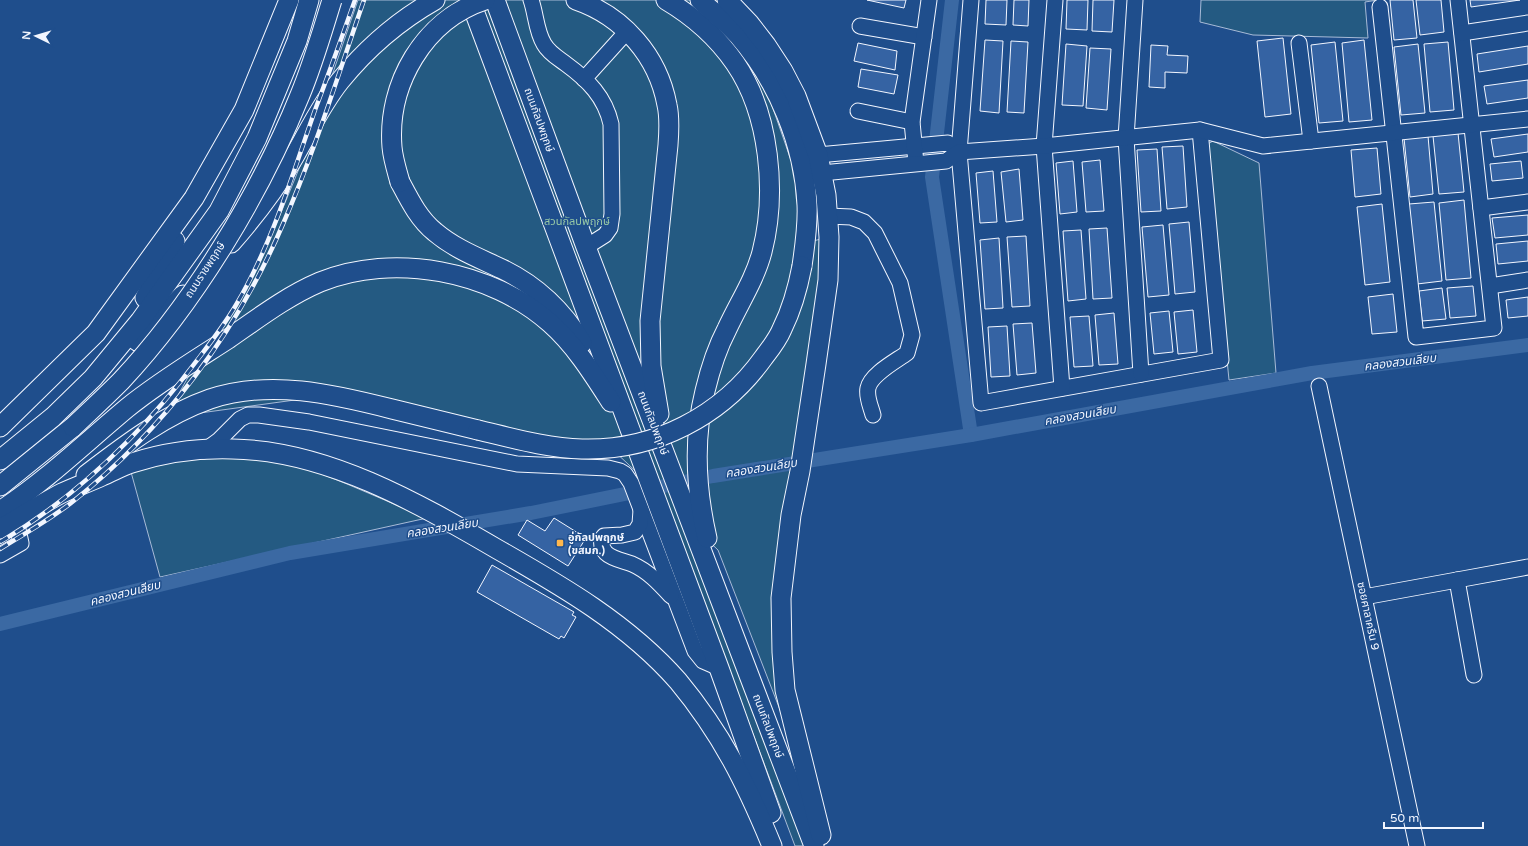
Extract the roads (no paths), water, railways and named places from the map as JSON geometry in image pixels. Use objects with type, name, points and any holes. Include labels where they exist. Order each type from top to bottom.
[{"type":"main road","points":[[0,427],[96,333],[194,198],[244,110],[289,0]]},
{"type":"main road","name":"ถนนราชพฤกษ์","points":[[0,460],[53,417],[93,378],[140,321],[219,211],[257,138],[297,41],[309,0]]},
{"type":"main road","name":"ถนนราชพฤกษ์","points":[[0,486],[73,427],[121,380],[157,338],[196,286],[259,182],[288,123],[312,62],[332,0]]},
{"type":"main road","points":[[93,378],[120,356],[166,312],[238,235],[273,189],[327,99],[352,68],[382,37],[396,25],[435,0]]},
{"type":"main road","name":"ถนนกัลปพฤกษ์","points":[[470,0],[628,426],[644,502],[719,668],[783,846]]},
{"type":"main road","points":[[485,0],[459,12],[442,24],[421,45],[407,68],[396,100],[392,123],[393,159],[400,182],[415,210],[435,232],[462,250],[516,276],[531,286],[557,309],[580,340],[628,426]]},
{"type":"main road","name":"ถนนกัลปพฤกษ์","points":[[495,0],[586,247],[814,846]]},
{"type":"main road","points":[[576,0],[603,12],[631,35],[646,53],[652,64],[667,105],[669,130],[652,295],[650,345],[654,389],[670,465]]},
{"type":"main road","points":[[666,0],[690,16],[703,27],[735,63],[755,104],[762,128],[768,159],[768,222],[762,253],[752,280],[727,329],[711,369],[704,392],[698,434],[699,490],[704,526],[724,609]]},
{"type":"main road","points":[[61,494],[127,444],[157,425],[211,399],[243,392],[284,390],[349,398],[478,430],[548,445],[582,449],[620,447],[653,440],[696,421],[712,410],[744,383],[772,347],[782,330],[798,289],[802,266],[806,225],[805,187],[799,155],[789,121],[770,81],[747,47],[726,23],[700,0]]},
{"type":"main road","points":[[727,0],[766,45],[783,71],[801,109],[820,164],[828,216],[828,280],[800,471],[791,515],[781,598],[782,652],[785,690],[823,846]]},
{"type":"main road","points":[[140,321],[145,297],[191,211],[194,198]]},
{"type":"main road","points":[[0,529],[8,515],[42,481],[128,407],[299,292],[340,275],[361,271],[385,268],[407,268],[445,272],[481,282],[524,304],[539,314],[568,340],[628,426]]},
{"type":"main road","points":[[8,515],[132,463],[181,452],[232,449],[276,453],[324,465],[379,486],[445,519],[555,582],[633,637],[655,657],[677,680],[717,732],[742,776],[772,846]]},
{"type":"street","points":[[531,0],[538,28],[544,44],[551,53],[592,85],[604,103],[611,124],[612,214],[610,228],[605,235],[586,247]]},
{"type":"street","points":[[920,163],[920,145],[912,122],[929,0]]},
{"type":"street","points":[[971,0],[953,147],[981,403],[1221,360],[1200,130]]},
{"type":"street","points":[[1055,0],[1044,146],[1062,388]]},
{"type":"street","points":[[1134,0],[1126,138],[1141,374]]},
{"type":"street","points":[[1380,7],[1416,337],[1494,328],[1458,0]]},
{"type":"street","points":[[1462,33],[1528,24]]},
{"type":"street","points":[[860,26],[924,37]]},
{"type":"street","points":[[584,79],[622,38]]},
{"type":"street","points":[[1299,43],[1311,141]]},
{"type":"street","points":[[858,111],[912,122]]},
{"type":"street","points":[[820,164],[920,145],[953,147],[1044,146],[1200,130],[1263,146],[1528,119]]},
{"type":"street","points":[[820,164],[920,163],[946,161],[953,147]]},
{"type":"street","points":[[1481,208],[1528,202]]},
{"type":"street","points":[[828,216],[851,217],[864,222],[875,233],[902,290],[912,335],[907,353],[876,375],[868,387],[868,398],[873,415]]},
{"type":"street","points":[[1490,286],[1528,280]]},
{"type":"street","name":"ซอยศาลาครืน 9","points":[[1319,386],[1417,846]]},
{"type":"street","points":[[204,451],[219,440],[240,419],[248,415],[259,414],[309,422],[517,464],[544,466],[593,466],[615,469],[639,480]]},
{"type":"street","points":[[644,502],[639,528],[635,532],[629,534],[604,536],[602,539],[602,548],[606,554],[644,571],[659,583],[677,603]]},
{"type":"street","points":[[644,502],[677,603],[697,654],[703,661],[719,668]]},
{"type":"street","points":[[0,555],[21,543],[8,515]]},
{"type":"street","points":[[1364,597],[1528,567]]},
{"type":"street","points":[[1457,580],[1474,675]]},
{"type":"waterway","points":[[952,0],[932,177],[971,435]]},
{"type":"waterway","name":"คลองสวนเลียบ","points":[[0,624],[290,553],[531,513],[713,476],[971,435],[1312,373],[1528,345]]},
{"type":"railway","points":[[0,542],[29,524],[56,504],[83,483],[108,460],[155,412],[177,386],[227,319],[249,282],[271,234],[355,0]]},
{"type":"railway","points":[[0,549],[71,503],[137,444],[195,377],[220,340],[244,303],[264,264],[295,196],[316,141],[364,0]]},
{"type":"place","name":"อู่กัลปพฤกษ์ (ขสมก.)","points":[[560,543]]},
{"type":"park label","name":"สวนกัลปพฤกษ์","points":[[577,221]]}]
